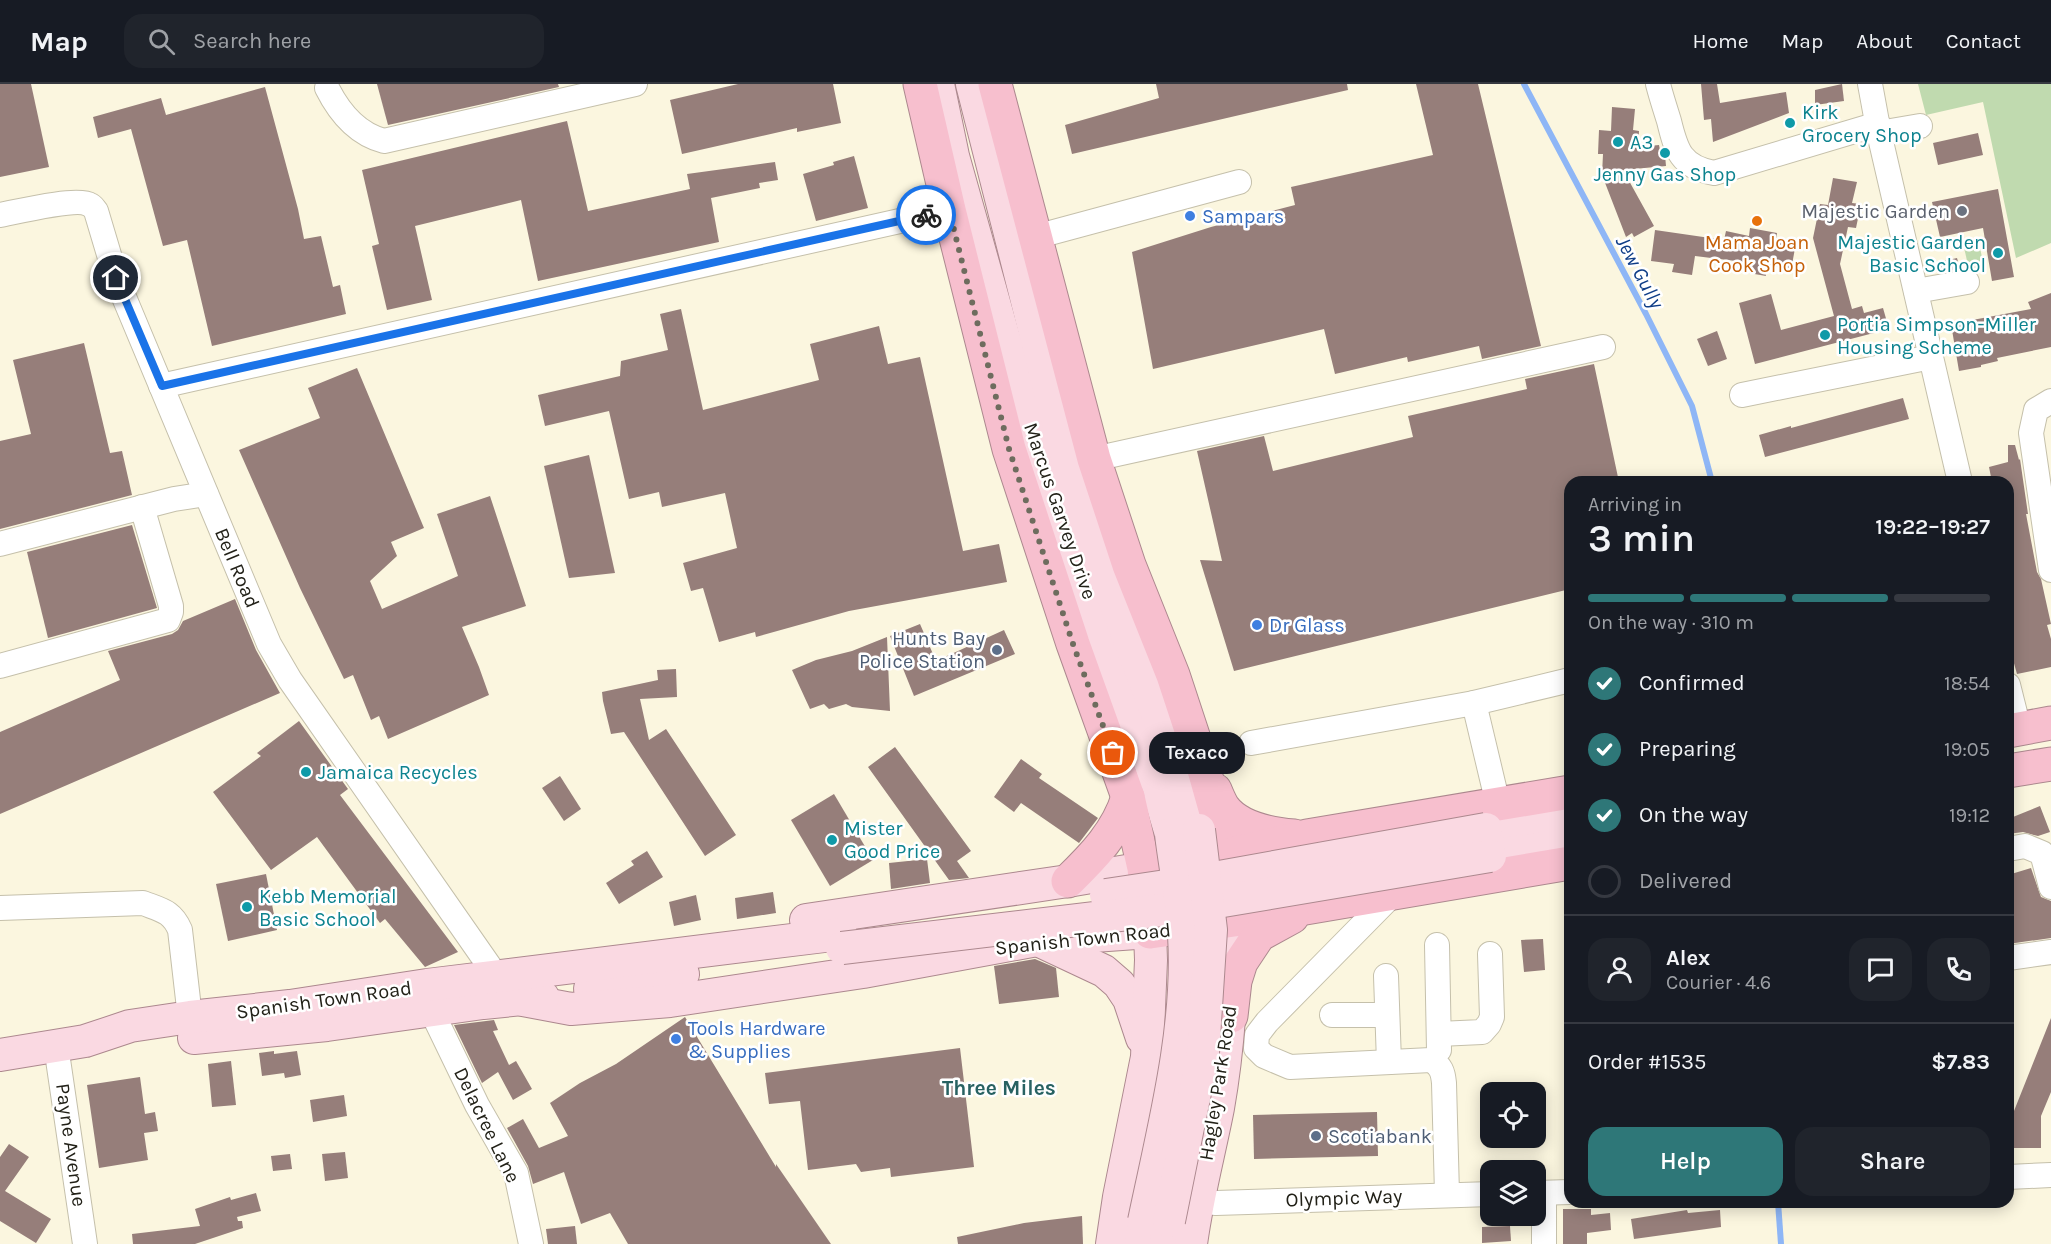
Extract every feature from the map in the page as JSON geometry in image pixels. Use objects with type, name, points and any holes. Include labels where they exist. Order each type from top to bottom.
[{"type":"highway","name":"Marcus Garvey Drive","points":[[920,84],[1009,449],[1073,644],[1128,797],[1144,868],[1150,932]]},
{"type":"highway","points":[[995,84],[1094,459],[1129,565],[1173,675],[1203,766],[1228,855],[1210,929]]},
{"type":"highway","points":[[2014,730],[2051,723]]},
{"type":"highway","points":[[2014,770],[2051,764]]},
{"type":"highway","points":[[1203,766],[1223,807],[1234,817],[1273,834],[1307,836]]},
{"type":"highway","name":"Spanish Town Road","points":[[1144,868],[1228,855],[1307,836],[1491,830],[1564,795]]},
{"type":"highway","points":[[1068,882],[1112,832],[1123,814],[1128,797]]},
{"type":"highway","name":"Spanish Town Road","points":[[1150,932],[1210,929],[1346,901],[1564,864]]},
{"type":"highway","points":[[1231,1016],[1235,981],[1241,962],[1259,935],[1296,915],[1346,901]]},
{"type":"main road","name":"Marcus Garvey Drive","points":[[938,84],[953,156],[998,316],[1072,519],[1171,834],[1210,929]]},
{"type":"main road","name":"Marcus Garvey Drive","points":[[972,84],[1059,427],[1072,519]]},
{"type":"main road","name":"Spanish Town Road","points":[[0,1055],[71,1044],[152,1042],[327,1025],[523,1000],[841,941],[1186,884],[1491,830],[1564,814]]},
{"type":"main road","name":"Spanish Town Road","points":[[1491,830],[1564,843]]},
{"type":"main road","name":"Spanish Town Road","points":[[564,968],[622,952],[738,931],[1068,882],[1144,868]]},
{"type":"main road","name":"Hagley Park Road","points":[[1191,1244],[1197,1201],[1218,1108],[1231,1016],[1210,929]]},
{"type":"main road","points":[[1155,1232],[1181,1021],[1210,929]]},
{"type":"main road","name":"Spanish Town Road","points":[[523,1000],[571,1009],[670,1001],[863,972],[1037,940],[1150,932]]},
{"type":"main road","points":[[1150,932],[1147,1057],[1148,1142],[1159,1172],[1197,1201]]},
{"type":"main road","points":[[1037,940],[1104,971],[1119,984],[1129,999],[1137,1019],[1147,1057],[1112,1244]]},
{"type":"main road","name":"Spanish Town Road","points":[[71,1044],[130,1026],[190,1017],[290,1006],[564,968],[841,941]]},
{"type":"street","points":[[327,88],[335,103],[358,130],[384,141],[635,84]]},
{"type":"street","points":[[1658,84],[1676,149],[1687,162],[1699,170],[1714,172],[1879,128],[1920,126]]},
{"type":"street","points":[[1870,84],[1959,476]]},
{"type":"street","points":[[1035,237],[1239,182]]},
{"type":"street","name":"Bell Road","points":[[0,215],[77,202],[89,204],[96,212],[116,278],[269,644],[290,680],[496,977]]},
{"type":"street","points":[[162,386],[949,210]]},
{"type":"street","points":[[1916,291],[1966,282]]},
{"type":"street","points":[[1094,459],[1603,347]]},
{"type":"street","points":[[1742,395],[1931,357]]},
{"type":"street","points":[[2051,401],[2036,410],[2031,434],[2051,570]]},
{"type":"street","points":[[0,544],[174,499],[206,494]]},
{"type":"street","points":[[0,666],[168,621],[171,606],[142,507]]},
{"type":"street","points":[[1251,743],[1474,703],[1564,681]]},
{"type":"street","points":[[1474,703],[1491,830]]},
{"type":"street","points":[[2014,848],[2025,846],[2042,853],[2051,887]]},
{"type":"street","points":[[1394,893],[1267,1022],[1257,1035],[1256,1048],[1264,1056],[1290,1067],[1431,1060],[1439,1065]]},
{"type":"street","points":[[0,908],[143,903],[175,917],[180,930],[190,1017]]},
{"type":"street","points":[[1437,945],[1439,1065],[1444,1083],[1447,1194]]},
{"type":"street","points":[[2014,957],[2051,952]]},
{"type":"street","points":[[1438,1034],[1482,1032],[1489,1024],[1491,1017],[1490,954]]},
{"type":"street","points":[[1386,976],[1389,1062]]},
{"type":"street","name":"Delacree Lane","points":[[431,1010],[477,1105],[516,1173],[531,1244]]},
{"type":"street","points":[[1332,1015],[1387,1015]]},
{"type":"street","name":"Payne Avenue","points":[[71,1044],[85,1244]]},
{"type":"street","points":[[2014,1176],[2049,1169]]},
{"type":"street","points":[[1546,1193],[1564,1192]]},
{"type":"street","name":"Olympic Way","points":[[1197,1201],[1216,1203],[1480,1194]]},
{"type":"street","points":[[1543,1226],[1544,1244]]},
{"type":"green space","points":[[1918,84],[2051,84],[2051,243],[2016,258],[1983,102],[1926,115]]},
{"type":"green space","points":[[1978,239],[1985,271],[1970,274],[1963,243]]},
{"type":"building","points":[[0,84],[31,84],[49,167],[0,177]]},
{"type":"building","points":[[377,84],[558,84],[559,87],[388,125]]},
{"type":"building","points":[[738,84],[833,84],[841,123],[797,132],[797,128],[682,154],[670,100]]},
{"type":"building","points":[[1156,84],[1347,84],[1348,90],[1072,154],[1065,125],[1159,98]]},
{"type":"building","points":[[1416,84],[1478,84],[1541,346],[1482,359],[1479,346],[1408,362],[1407,357],[1335,374],[1324,329],[1153,369],[1132,252],[1211,227],[1295,205],[1291,187],[1433,155]]},
{"type":"building","points":[[1701,84],[1717,84],[1720,103],[1786,92],[1789,113],[1713,142],[1711,119],[1704,120]]},
{"type":"building","points":[[1842,84],[1844,101],[1815,105],[1815,90]]},
{"type":"building","points":[[265,87],[304,239],[321,236],[333,287],[340,285],[346,314],[212,346],[187,240],[163,246],[131,129],[98,138],[93,117],[161,98],[166,115]]},
{"type":"building","points":[[1612,107],[1635,109],[1633,130],[1639,131],[1638,147],[1659,145],[1665,155],[1666,166],[1623,170],[1654,226],[1634,237],[1632,233],[1626,237],[1602,175],[1603,154],[1598,154],[1599,130],[1611,131]]},
{"type":"building","points":[[567,121],[588,211],[690,189],[687,174],[775,162],[778,180],[759,183],[760,188],[711,198],[719,242],[538,281],[521,200],[415,226],[432,300],[387,310],[372,246],[379,244],[362,170]]},
{"type":"building","points":[[1978,133],[1983,155],[1938,165],[1933,143]]},
{"type":"building","points":[[854,156],[868,208],[816,221],[803,174],[834,165],[833,162]]},
{"type":"building","points":[[1833,178],[1857,182],[1852,203],[1861,204],[1856,228],[1848,227],[1840,264],[1852,309],[1862,306],[1864,313],[1883,308],[1889,329],[1755,364],[1739,303],[1771,294],[1781,330],[1834,316],[1813,238],[1820,204],[1828,205]]},
{"type":"building","points":[[1998,189],[2014,277],[1992,281],[1983,228],[1940,237],[1932,202]]},
{"type":"building","points":[[1750,228],[1777,233],[1776,239],[1796,243],[1791,270],[1763,264],[1766,276],[1743,272],[1744,262],[1695,256],[1692,275],[1672,272],[1674,264],[1651,261],[1655,230],[1724,240],[1726,231],[1749,236]]},
{"type":"building","points":[[1957,258],[1960,269],[1942,272],[1940,262]]},
{"type":"building","points":[[2051,293],[2051,347],[1997,358],[1998,361],[1981,365],[1981,367],[1959,371],[1951,324],[2031,309],[2028,302]]},
{"type":"building","points":[[681,309],[703,410],[819,380],[810,344],[879,326],[888,364],[920,357],[963,551],[999,544],[1007,582],[849,611],[756,637],[755,632],[719,642],[703,588],[691,591],[683,563],[737,548],[725,493],[662,507],[659,492],[629,499],[609,411],[545,426],[538,395],[620,376],[621,361],[668,350],[660,314]]},
{"type":"building","points":[[1717,331],[1727,359],[1708,366],[1697,339]]},
{"type":"building","points":[[84,343],[110,453],[122,451],[132,495],[0,529],[0,441],[31,434],[13,360]]},
{"type":"building","points":[[1594,364],[1618,476],[1564,476],[1564,590],[1234,671],[1200,560],[1222,561],[1197,451],[1264,436],[1273,471],[1413,437],[1408,416],[1527,389],[1525,379]]},
{"type":"building","points":[[357,368],[424,528],[391,542],[397,556],[370,581],[382,609],[458,576],[437,514],[490,496],[526,606],[462,627],[489,695],[388,739],[379,716],[371,720],[353,675],[344,679],[300,588],[239,450],[320,418],[308,388]]},
{"type":"building","name":"Portia Simpson-Miller Housing Scheme","points":[[1903,398],[1909,419],[1765,457],[1759,435]]},
{"type":"building","points":[[2008,445],[2015,445],[2020,459],[2028,514],[2026,514],[2037,572],[2041,579],[2051,624],[2047,625],[2051,639],[2051,667],[2017,674],[2014,663],[2014,476],[1991,476],[1989,467],[2008,462]]},
{"type":"building","points":[[589,455],[615,573],[569,578],[544,466]]},
{"type":"building","points":[[132,525],[157,608],[48,638],[27,552]]},
{"type":"building","points":[[235,599],[256,650],[280,693],[0,814],[0,732],[120,680],[108,651],[172,634],[178,630],[183,621]]},
{"type":"building","points":[[920,624],[936,661],[1004,630],[1015,654],[914,696],[890,636]]},
{"type":"building","points":[[887,637],[890,711],[852,707],[846,704],[829,709],[824,704],[810,709],[792,670]]},
{"type":"building","points":[[676,669],[677,697],[640,699],[649,740],[666,729],[736,835],[705,856],[624,732],[611,734],[603,701],[602,692],[658,680],[657,670]]},
{"type":"building","points":[[299,721],[348,789],[340,795],[458,952],[425,967],[385,919],[380,923],[317,837],[271,870],[213,792],[261,756],[257,753]]},
{"type":"building","points":[[895,747],[971,851],[957,861],[969,878],[949,880],[868,767]]},
{"type":"building","points":[[1021,759],[1042,774],[1039,778],[1098,818],[1079,843],[1021,803],[1014,812],[994,797]]},
{"type":"building","points":[[560,776],[581,809],[564,821],[542,788]]},
{"type":"building","name":"Mister Good Price","points":[[834,794],[873,860],[830,886],[791,820]]},
{"type":"building","points":[[2040,806],[2050,832],[2038,836],[2023,832],[2014,833],[2014,817]]},
{"type":"building","points":[[647,851],[663,877],[619,904],[606,883],[634,865],[631,861]]},
{"type":"building","points":[[927,859],[930,883],[891,889],[889,863]]},
{"type":"building","points":[[2031,868],[2041,897],[2051,901],[2051,938],[2014,943],[2014,873]]},
{"type":"building","name":"Kebb Memorial Basic School","points":[[266,874],[277,930],[228,941],[216,884]]},
{"type":"building","points":[[773,892],[776,913],[737,919],[735,898]]},
{"type":"building","points":[[696,895],[701,920],[674,926],[669,902]]},
{"type":"building","points":[[1543,939],[1545,970],[1524,972],[1521,940]]},
{"type":"building","points":[[1035,959],[1056,968],[1059,997],[999,1004],[994,966]]},
{"type":"building","points":[[685,1017],[776,1167],[776,1164],[831,1244],[628,1244],[610,1213],[581,1224],[564,1172],[533,1184],[528,1166],[507,1128],[523,1119],[539,1148],[568,1136],[550,1103],[580,1083],[616,1064]]},
{"type":"building","points":[[2051,1018],[2051,1092],[2041,1116],[2041,1148],[2014,1148],[2014,1111]]},
{"type":"building","points":[[494,1020],[498,1030],[493,1031],[509,1065],[516,1061],[532,1089],[513,1100],[498,1072],[482,1083],[454,1025]]},
{"type":"building","points":[[960,1048],[974,1167],[891,1177],[890,1168],[861,1172],[856,1164],[808,1170],[800,1101],[769,1104],[765,1073]]},
{"type":"building","points":[[274,1051],[274,1054],[297,1051],[301,1075],[285,1078],[284,1073],[262,1076],[259,1053]]},
{"type":"building","points":[[231,1061],[236,1105],[212,1107],[208,1064]]},
{"type":"building","points":[[140,1077],[145,1114],[155,1112],[158,1131],[144,1133],[148,1160],[99,1168],[87,1085]]},
{"type":"building","points":[[344,1095],[347,1116],[313,1122],[310,1100]]},
{"type":"building","name":"Scotiabank","points":[[1377,1112],[1378,1156],[1254,1159],[1253,1115]]},
{"type":"building","points":[[9,1144],[29,1157],[5,1191],[51,1219],[36,1243],[0,1221],[0,1157]]},
{"type":"building","points":[[345,1152],[348,1178],[325,1181],[322,1154]]},
{"type":"building","points":[[290,1154],[292,1169],[273,1171],[271,1156]]},
{"type":"building","points":[[256,1193],[261,1211],[237,1217],[238,1221],[242,1221],[243,1228],[195,1244],[133,1244],[132,1234],[200,1226],[195,1209],[230,1197],[231,1200]]},
{"type":"building","points":[[1563,1209],[1591,1209],[1591,1215],[1610,1213],[1611,1230],[1587,1233],[1587,1244],[1563,1244]]},
{"type":"building","points":[[1687,1210],[1688,1213],[1720,1210],[1721,1227],[1634,1239],[1631,1219]]},
{"type":"building","points":[[1082,1216],[1083,1244],[958,1244],[957,1237],[1024,1223]]},
{"type":"building","points":[[575,1226],[577,1244],[548,1244],[546,1229]]},
{"type":"building","points":[[1510,1226],[1511,1241],[1482,1243],[1482,1227]]},
{"type":"waterway","name":"Jew Gully","points":[[1524,84],[1692,406],[1710,476]]},
{"type":"waterway","name":"Jew Gully","points":[[1778,1208],[1781,1244]]},
{"type":"way so far","points":[[926,215],[949,210],[1009,449],[1073,644],[1113,753]]},
{"type":"place","name":"Kirk Grocery Shop","points":[[1790,123]]},
{"type":"place","name":"A3","points":[[1618,142]]},
{"type":"place","name":"Jenny Gas Shop","points":[[1665,153]]},
{"type":"place","name":"Majestic Garden","points":[[1962,211]]},
{"type":"place","name":"Sampars","points":[[1190,216]]},
{"type":"place","name":"Mama Joan Cook Shop","points":[[1757,221]]},
{"type":"place","name":"Majestic Garden Basic School","points":[[1998,253]]},
{"type":"place","name":"Portia Simpson-Miller Housing Scheme","points":[[1825,335]]},
{"type":"place","name":"Dr Glass","points":[[1257,625]]},
{"type":"place","name":"Hunts Bay Police Station","points":[[997,650]]},
{"type":"place","name":"Texaco","points":[[1113,753]]},
{"type":"place","name":"Jamaica Recycles","points":[[306,772]]},
{"type":"place","name":"Mister Good Price","points":[[832,840]]},
{"type":"place","name":"Kebb Memorial Basic School","points":[[247,907]]},
{"type":"place","name":"Tools Hardware & Supplies","points":[[676,1039]]},
{"type":"place","name":"Scotiabank","points":[[1316,1136]]},
{"type":"district","name":"Three Miles","points":[[999,1088]]},
{"type":"route","points":[[116,278],[162,386],[926,215]]}]
